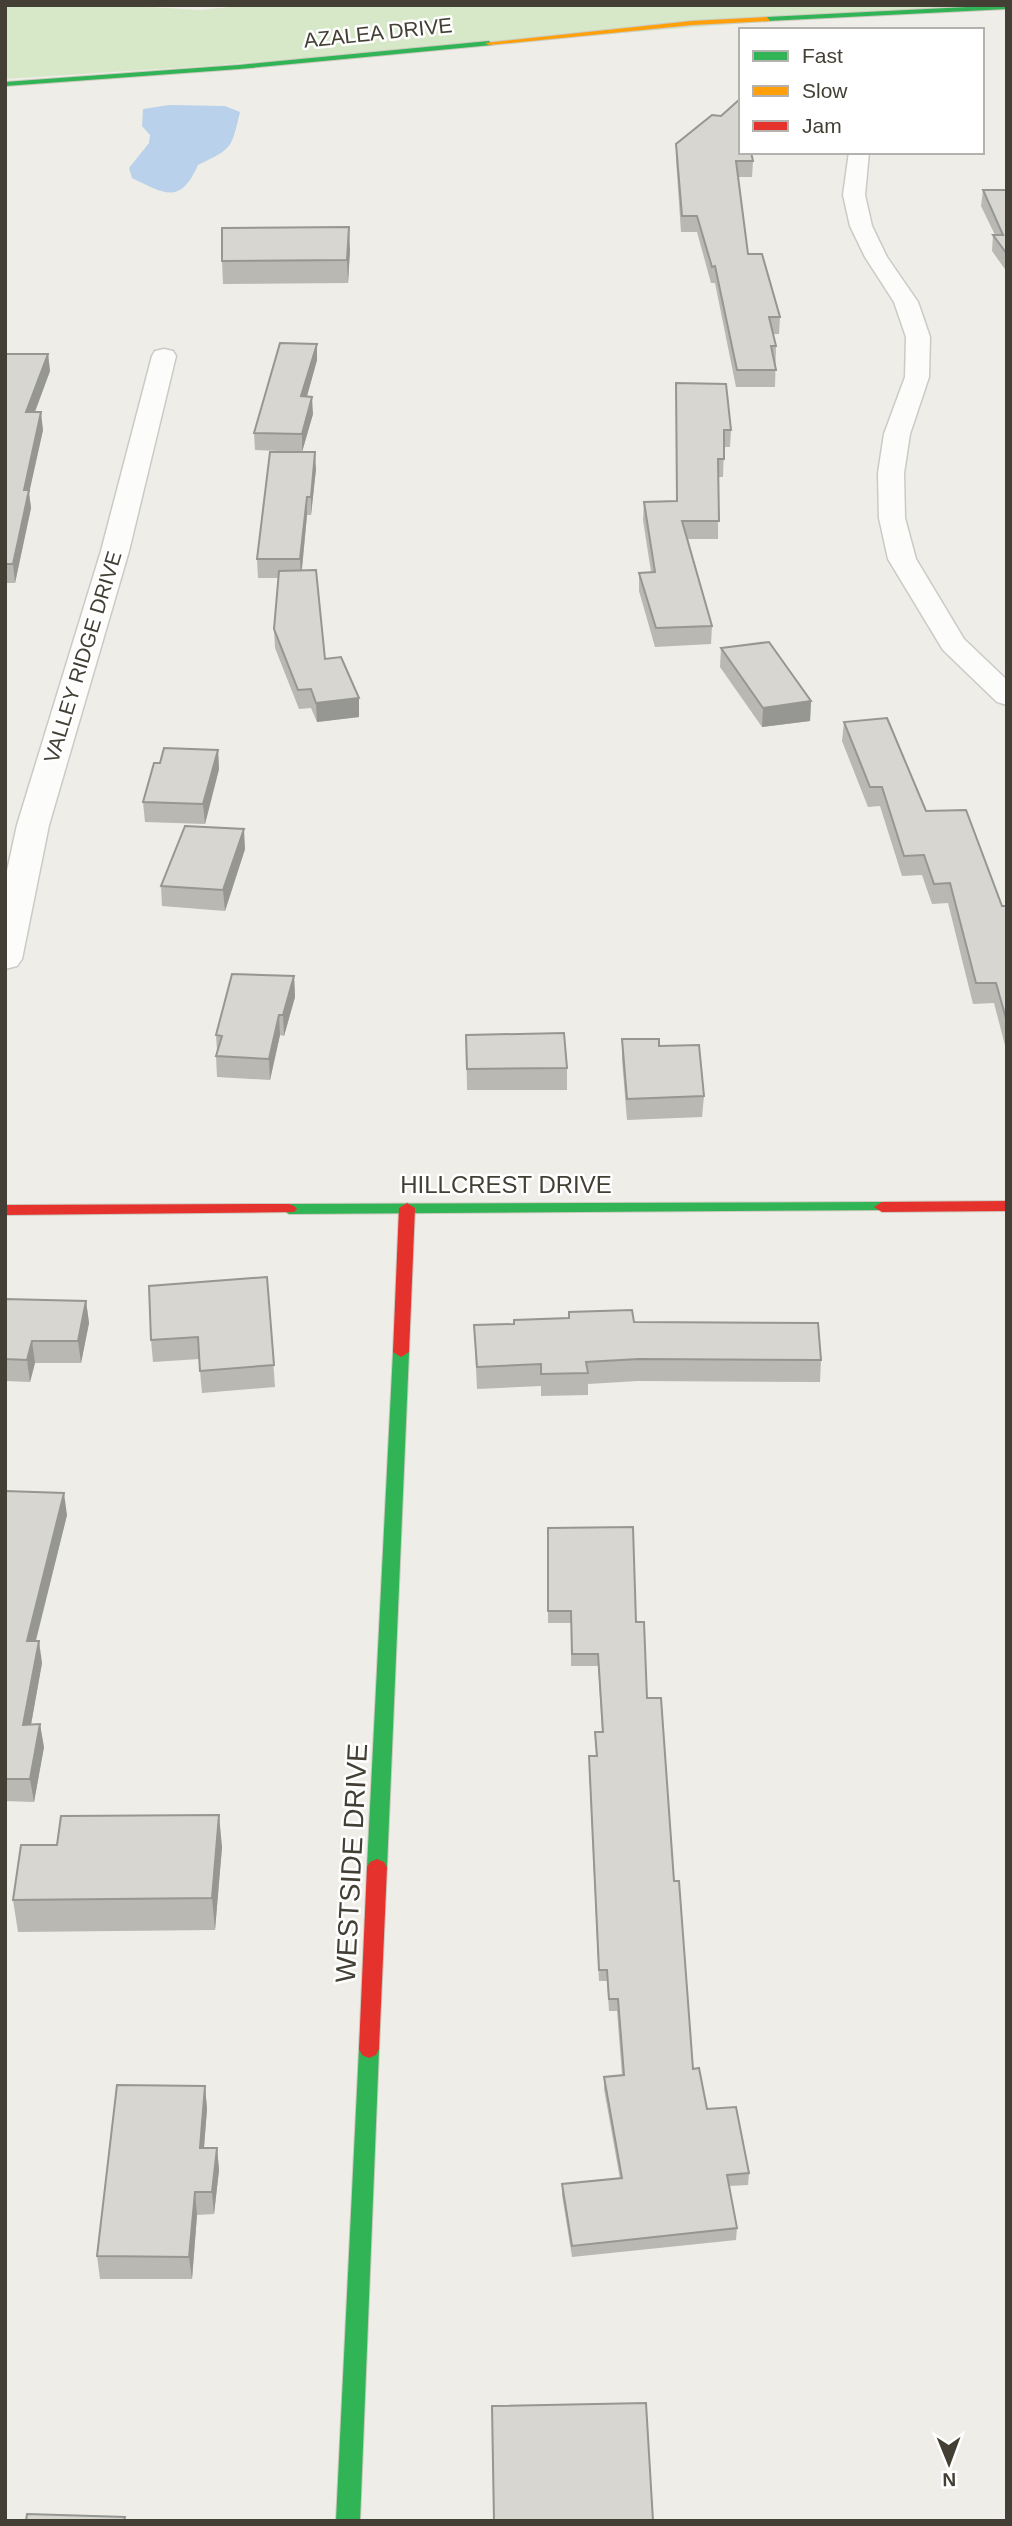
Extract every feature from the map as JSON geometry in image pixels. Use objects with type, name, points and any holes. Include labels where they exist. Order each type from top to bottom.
[{"type":"street","name":"AZALEA DRIVE","points":[[5,85],[239,68],[692,23],[1007,7]]},
{"type":"street","points":[[859,154],[854,195],[861,226],[876,257],[906,302],[918,337],[917,377],[897,434],[891,473],[892,517],[902,559],[953,644],[1007,696]]},
{"type":"street","name":"VALLEY RIDGE DRIVE","points":[[5,959],[33,825],[116,551],[164,356]]},
{"type":"street","name":"HILLCREST DRIVE","points":[[5,1210],[1007,1206]]},
{"type":"street","name":"WESTSIDE DRIVE","points":[[348,2521],[407,1208]]},
{"type":"green space","points":[[5,5],[117,5],[199,10],[252,5],[976,5],[206,66],[5,79]]},
{"type":"water","points":[[169,105],[225,106],[240,112],[229,146],[198,165],[185,186],[171,192],[132,178],[129,168],[149,143],[150,135],[142,126],[143,109]]},
{"type":"building","points":[[739,100],[739,154],[751,154],[753,161],[736,161],[748,254],[762,254],[780,317],[769,317],[776,346],[771,346],[776,370],[737,370],[715,266],[712,267],[697,216],[682,216],[676,144],[712,115],[721,116]]},
{"type":"building","points":[[983,190],[1007,190],[1007,254],[993,235],[1003,235]]},
{"type":"building","points":[[349,227],[347,260],[222,261],[222,228]]},
{"type":"building","points":[[280,343],[317,344],[301,396],[312,397],[302,434],[254,433]]},
{"type":"building","points":[[5,354],[48,354],[26,412],[41,412],[24,490],[29,490],[13,564],[5,564]]},
{"type":"building","points":[[676,383],[726,384],[731,430],[724,430],[724,459],[718,459],[719,521],[682,521],[712,626],[656,628],[639,573],[655,572],[644,502],[677,501]]},
{"type":"building","points":[[270,452],[315,452],[311,497],[307,497],[300,559],[257,559]]},
{"type":"building","points":[[316,570],[325,659],[341,657],[359,698],[316,703],[311,689],[298,690],[274,629],[279,571]]},
{"type":"building","points":[[769,642],[811,701],[763,708],[721,648]]},
{"type":"building","points":[[887,718],[926,811],[966,810],[1002,906],[1007,906],[1007,1022],[996,983],[976,983],[950,883],[934,884],[924,855],[904,856],[882,787],[870,787],[844,722]]},
{"type":"building","points":[[164,748],[218,750],[203,804],[143,802],[154,763],[160,763]]},
{"type":"building","points":[[185,826],[244,829],[223,890],[161,886]]},
{"type":"building","points":[[232,974],[294,976],[283,1015],[279,1015],[269,1059],[216,1056],[222,1036],[216,1035]]},
{"type":"building","points":[[564,1033],[567,1068],[467,1069],[466,1035]]},
{"type":"building","points":[[622,1039],[659,1039],[659,1046],[699,1045],[704,1096],[627,1099]]},
{"type":"building","points":[[267,1277],[274,1365],[200,1371],[198,1337],[151,1340],[149,1286]]},
{"type":"building","points":[[5,1299],[86,1301],[78,1341],[32,1341],[27,1360],[5,1359]]},
{"type":"building","points":[[632,1310],[634,1322],[818,1323],[821,1360],[639,1359],[586,1362],[588,1373],[541,1374],[541,1364],[477,1367],[474,1325],[569,1318],[569,1312]]},
{"type":"building","points":[[5,1491],[64,1493],[27,1641],[39,1641],[23,1725],[40,1724],[30,1779],[5,1779]]},
{"type":"building","points":[[633,1527],[636,1622],[644,1622],[647,1698],[661,1698],[674,1881],[679,1881],[693,2069],[699,2068],[707,2109],[736,2107],[749,2173],[727,2175],[737,2228],[572,2246],[562,2184],[622,2178],[604,2077],[624,2075],[618,1999],[609,1999],[607,1970],[599,1970],[589,1756],[597,1756],[595,1732],[603,1732],[598,1654],[572,1654],[571,1611],[548,1611],[548,1528]]},
{"type":"building","points":[[219,1815],[212,1898],[13,1900],[21,1845],[57,1845],[61,1816]]},
{"type":"building","points":[[117,2085],[205,2086],[200,2148],[217,2148],[212,2192],[195,2192],[189,2257],[97,2256]]},
{"type":"building","points":[[646,2403],[653,2521],[494,2521],[492,2406]]},
{"type":"building","points":[[27,2514],[125,2517],[124,2521],[26,2521]]},
{"type":"traffic: fast","points":[[767,19],[1007,7]]},
{"type":"traffic: fast","points":[[5,84],[239,67],[489,43]]},
{"type":"traffic: fast","points":[[289,1209],[882,1207]]},
{"type":"traffic: fast","points":[[377,1867],[401,1352]]},
{"type":"traffic: fast","points":[[348,2521],[369,2049]]},
{"type":"traffic: slow","points":[[489,43],[692,23],[767,19]]},
{"type":"traffic: jam","points":[[882,1207],[1007,1206]]},
{"type":"traffic: jam","points":[[401,1352],[407,1208]]},
{"type":"traffic: jam","points":[[5,1210],[289,1209]]},
{"type":"traffic: jam","points":[[369,2049],[377,1867]]}]
